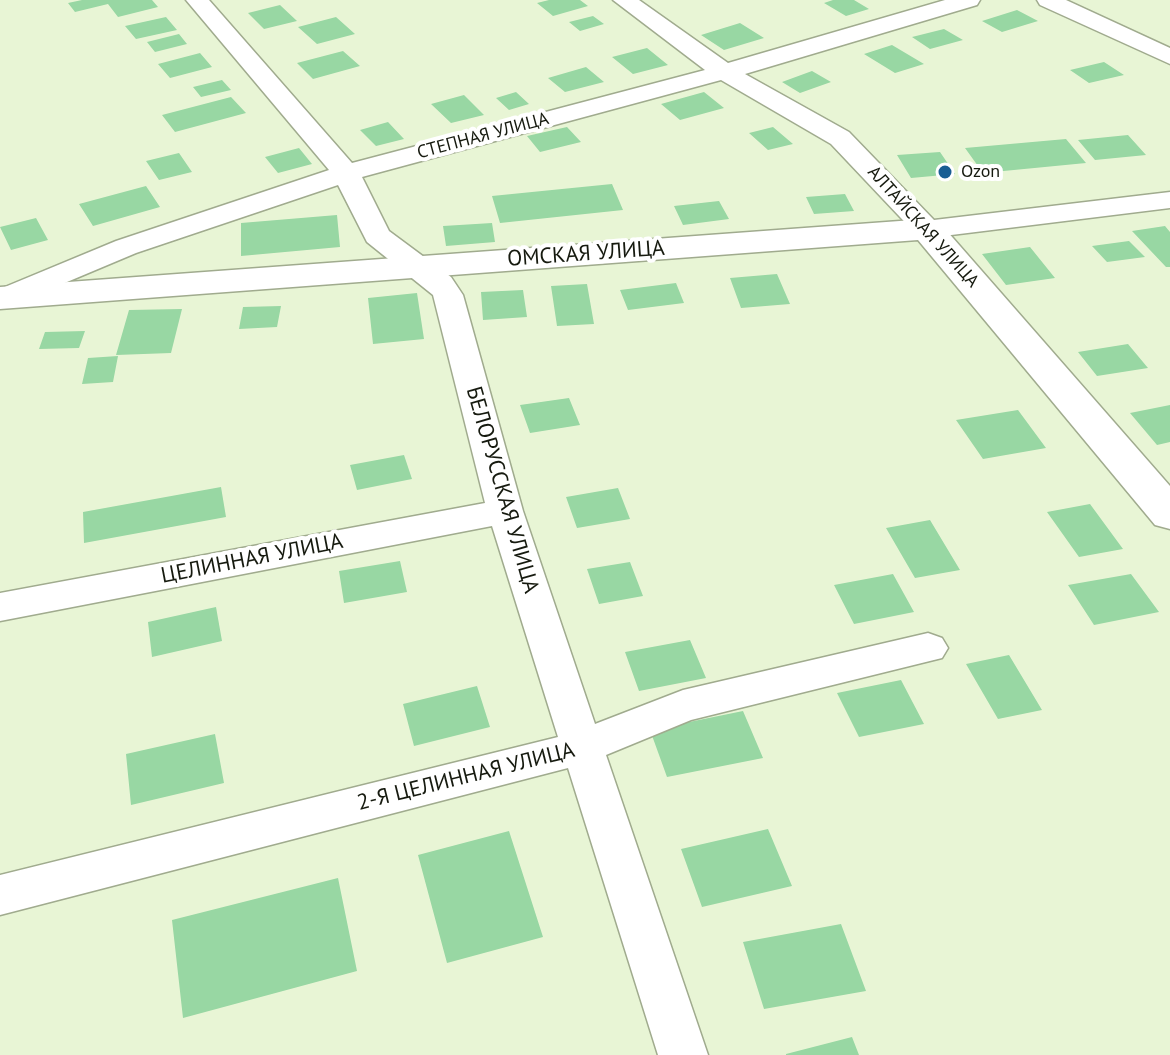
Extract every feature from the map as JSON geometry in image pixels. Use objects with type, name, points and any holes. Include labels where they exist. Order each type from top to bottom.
[{"type":"street","name":"БЕЛОРУССКАЯ УЛИЦА","points":[[197,0],[346,173],[377,236],[440,283],[448,295],[505,511],[580,748],[683,1055]]},
{"type":"street","name":"АЛТАЙСКАЯ УЛИЦА","points":[[624,0],[724,72],[840,138],[927,229],[1170,514]]},
{"type":"street","name":"СТЕПНАЯ УЛИЦА","points":[[3,298],[126,247],[346,173],[724,72],[969,0]]},
{"type":"street","points":[[1048,0],[1170,57]]},
{"type":"street","name":"ОМСКАЯ УЛИЦА","points":[[3,298],[927,229],[1170,200]]},
{"type":"street","name":"ЦЕЛИННАЯ УЛИЦА","points":[[0,607],[505,511]]},
{"type":"street","name":"2-Я ЦЕЛИННАЯ УЛИЦА","points":[[0,895],[580,748],[683,706],[928,648]]},
{"type":"building","points":[[82,0],[152,0],[158,7],[118,17],[108,4],[75,12],[68,3]]},
{"type":"building","points":[[580,0],[588,6],[553,16],[537,3]]},
{"type":"building","points":[[854,0],[869,9],[846,16],[824,3]]},
{"type":"building","points":[[280,5],[297,21],[264,29],[248,13]]},
{"type":"building","points":[[1017,10],[1038,21],[1002,32],[982,21]]},
{"type":"building","points":[[593,16],[604,24],[580,31],[569,22]]},
{"type":"building","points":[[166,17],[177,30],[136,39],[125,26]]},
{"type":"building","points":[[336,17],[355,34],[317,44],[298,27]]},
{"type":"building","points":[[740,23],[764,38],[724,50],[701,35]]},
{"type":"building","points":[[944,29],[963,40],[930,49],[912,37]]},
{"type":"building","points":[[179,34],[187,44],[155,52],[147,42]]},
{"type":"building","points":[[892,45],[924,64],[895,73],[864,54]]},
{"type":"building","points":[[647,48],[668,65],[633,74],[612,57]]},
{"type":"building","points":[[343,51],[360,66],[313,79],[297,63]]},
{"type":"building","points":[[200,53],[212,67],[170,78],[158,64]]},
{"type":"building","points":[[1104,62],[1124,75],[1089,83],[1070,70]]},
{"type":"building","points":[[586,67],[604,82],[565,92],[548,78]]},
{"type":"building","points":[[812,71],[831,82],[800,93],[782,82]]},
{"type":"building","points":[[222,80],[231,90],[201,97],[193,87]]},
{"type":"building","points":[[516,92],[529,104],[509,110],[496,98]]},
{"type":"building","points":[[704,92],[724,108],[680,120],[661,104]]},
{"type":"building","points":[[464,95],[484,115],[451,123],[431,104]]},
{"type":"building","points":[[231,97],[246,113],[175,132],[162,115]]},
{"type":"building","points":[[388,122],[404,139],[376,146],[360,130]]},
{"type":"building","points":[[567,127],[581,142],[540,152],[527,136]]},
{"type":"building","points":[[773,127],[793,144],[768,150],[749,133]]},
{"type":"building","points":[[1128,135],[1146,155],[1095,160],[1078,140]]},
{"type":"building","points":[[1066,139],[1086,163],[983,173],[965,148]]},
{"type":"building","points":[[299,148],[312,164],[278,173],[265,157]]},
{"type":"building","points":[[940,152],[955,174],[911,178],[897,155]]},
{"type":"building","points":[[179,153],[192,172],[159,180],[146,161]]},
{"type":"building","points":[[612,184],[623,210],[500,223],[492,196]]},
{"type":"building","points":[[146,186],[160,207],[93,226],[79,204]]},
{"type":"building","points":[[845,194],[854,211],[814,214],[806,197]]},
{"type":"building","points":[[719,201],[729,219],[683,225],[674,206]]},
{"type":"building","points":[[337,215],[340,247],[241,256],[241,223]]},
{"type":"building","points":[[36,218],[48,240],[11,250],[0,227]]},
{"type":"building","points":[[492,223],[495,242],[446,246],[443,226]]},
{"type":"building","points":[[1165,226],[1170,232],[1170,267],[1166,267],[1132,231]]},
{"type":"building","points":[[1129,241],[1145,257],[1107,262],[1092,246]]},
{"type":"building","points":[[1030,247],[1055,278],[1006,285],[982,254]]},
{"type":"building","points":[[777,274],[790,304],[741,308],[730,278]]},
{"type":"building","points":[[676,283],[684,303],[628,310],[620,290]]},
{"type":"building","points":[[587,284],[594,324],[557,326],[551,286]]},
{"type":"building","points":[[523,290],[527,317],[483,320],[481,292]]},
{"type":"building","points":[[417,293],[424,339],[373,344],[368,298]]},
{"type":"building","points":[[281,306],[277,327],[239,329],[243,307]]},
{"type":"building","points":[[182,309],[171,353],[116,355],[129,310]]},
{"type":"building","points":[[85,331],[79,348],[39,349],[45,332]]},
{"type":"building","points":[[1128,344],[1148,368],[1097,376],[1078,352]]},
{"type":"building","points":[[118,356],[113,382],[82,384],[88,358]]},
{"type":"building","points":[[569,398],[580,425],[530,433],[520,405]]},
{"type":"building","points":[[1170,405],[1170,442],[1157,445],[1130,413]]},
{"type":"building","points":[[1018,410],[1046,448],[983,459],[956,420]]},
{"type":"building","points":[[404,455],[412,479],[357,490],[350,465]]},
{"type":"building","points":[[221,487],[226,517],[84,543],[83,512]]},
{"type":"building","points":[[618,488],[630,519],[577,528],[566,497]]},
{"type":"building","points":[[1090,504],[1123,549],[1079,557],[1047,512]]},
{"type":"building","points":[[930,520],[960,570],[915,578],[886,528]]},
{"type":"building","points":[[400,561],[407,592],[344,603],[339,571]]},
{"type":"building","points":[[630,562],[643,596],[599,604],[587,569]]},
{"type":"building","points":[[893,574],[914,612],[854,624],[834,585]]},
{"type":"building","points":[[1131,574],[1159,612],[1094,625],[1068,585]]},
{"type":"building","points":[[216,607],[222,641],[152,657],[148,622]]},
{"type":"building","points":[[690,640],[706,678],[639,691],[625,652]]},
{"type":"building","points":[[1009,655],[1042,710],[998,719],[966,664]]},
{"type":"building","points":[[901,680],[924,724],[859,737],[837,693]]},
{"type":"building","points":[[477,686],[490,727],[414,746],[403,704]]},
{"type":"building","points":[[743,711],[763,758],[667,777],[650,730]]},
{"type":"building","points":[[215,734],[224,783],[131,805],[126,754]]},
{"type":"building","points":[[768,829],[792,886],[702,907],[681,849]]},
{"type":"building","points":[[509,831],[543,937],[447,963],[418,855]]},
{"type":"building","points":[[338,878],[357,971],[183,1018],[172,920]]},
{"type":"building","points":[[841,924],[866,991],[764,1009],[743,942]]},
{"type":"building","points":[[852,1037],[859,1055],[786,1055],[786,1054]]},
{"type":"place","name":"Ozon","points":[[945,172]]}]
